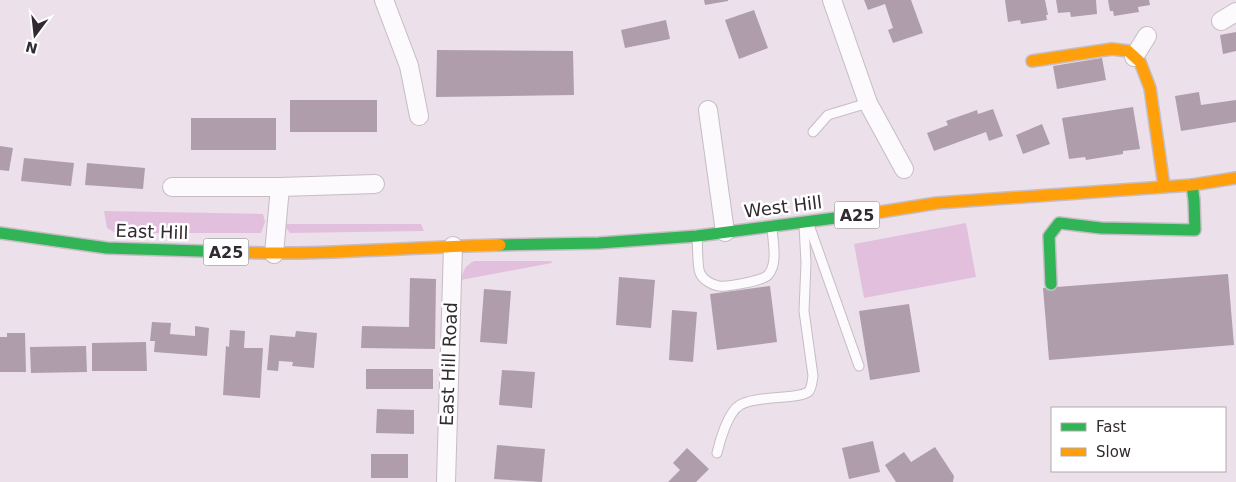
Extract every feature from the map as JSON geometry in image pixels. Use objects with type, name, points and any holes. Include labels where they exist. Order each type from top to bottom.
[{"type":"main road","points":[[1032,61],[1112,49],[1128,51],[1134,56],[1140,62],[1150,88],[1164,186]]},
{"type":"main road","name":"West Hill","points":[[453,246],[599,243],[697,236],[885,212],[937,203],[1192,185],[1236,178]]},
{"type":"main road","points":[[1051,284],[1049,236],[1059,223],[1101,228],[1195,230],[1192,185]]},
{"type":"main road","name":"East Hill","points":[[0,233],[107,248],[274,254],[453,246]]},
{"type":"street","points":[[384,0],[409,66],[419,116]]},
{"type":"street","points":[[832,0],[868,103],[904,169]]},
{"type":"street","points":[[1134,56],[1147,36]]},
{"type":"street","points":[[708,110],[725,232]]},
{"type":"street","points":[[172,187],[280,187],[375,184]]},
{"type":"street","points":[[274,254],[280,187]]},
{"type":"street","name":"East Hill Road","points":[[446,482],[453,246]]},
{"type":"lane","points":[[813,132],[828,115],[868,103]]},
{"type":"lane","points":[[806,222],[859,366]]},
{"type":"lane","points":[[717,453],[720,440],[729,420],[735,409],[740,405],[750,400],[800,395],[808,392],[812,385],[813,376],[804,311],[806,222]]},
{"type":"lane","points":[[697,236],[700,273],[708,282],[719,286],[754,281],[767,276],[773,266],[772,226]]},
{"type":"shaded area","points":[[104,211],[263,214],[265,222],[261,233],[116,233],[107,228]]},
{"type":"shaded area","points":[[966,223],[976,277],[864,298],[854,244]]},
{"type":"shaded area","points":[[283,224],[421,224],[424,231],[290,233]]},
{"type":"shaded area","points":[[474,261],[551,261],[552,263],[461,280],[465,269]]},
{"type":"building","points":[[704,0],[728,0],[728,1],[705,5]]},
{"type":"building","points":[[864,0],[911,0],[923,33],[893,43],[888,30],[893,28],[885,4],[868,10]]},
{"type":"building","points":[[1005,0],[1045,0],[1047,20],[1021,24],[1020,20],[1008,22]]},
{"type":"building","points":[[1056,0],[1096,0],[1097,14],[1071,17],[1070,12],[1058,13]]},
{"type":"building","points":[[1108,0],[1149,0],[1150,5],[1138,7],[1139,12],[1114,16],[1113,11],[1110,11]]},
{"type":"building","points":[[754,10],[768,48],[739,59],[725,20]]},
{"type":"building","points":[[666,20],[670,39],[625,48],[621,30]]},
{"type":"building","points":[[1236,32],[1236,51],[1223,54],[1220,35]]},
{"type":"building","points":[[437,50],[573,51],[574,95],[436,97]]},
{"type":"building","points":[[1102,58],[1106,80],[1057,89],[1053,66]]},
{"type":"building","points":[[1199,92],[1201,105],[1236,100],[1236,122],[1181,131],[1175,96]]},
{"type":"building","points":[[290,100],[377,100],[377,132],[290,132]]},
{"type":"building","points":[[1133,107],[1140,149],[1123,151],[1123,154],[1086,160],[1085,157],[1069,159],[1062,118]]},
{"type":"building","points":[[993,109],[1003,136],[989,141],[986,132],[934,151],[927,133],[948,125],[946,121],[977,110],[978,114]]},
{"type":"building","points":[[191,118],[276,118],[276,150],[191,150]]},
{"type":"building","points":[[1042,124],[1050,144],[1023,154],[1016,135]]},
{"type":"building","points":[[0,146],[13,148],[9,171],[0,170]]},
{"type":"building","points":[[24,158],[74,163],[71,186],[21,181]]},
{"type":"building","points":[[87,163],[145,168],[143,189],[85,185]]},
{"type":"building","points":[[1228,274],[1234,345],[1049,360],[1043,288]]},
{"type":"building","points":[[619,277],[655,280],[651,328],[616,325]]},
{"type":"building","points":[[410,278],[436,279],[435,349],[361,348],[362,326],[409,327]]},
{"type":"building","points":[[770,286],[777,342],[717,350],[710,294]]},
{"type":"building","points":[[484,289],[511,291],[507,344],[480,342]]},
{"type":"building","points":[[909,304],[920,372],[870,380],[859,311]]},
{"type":"building","points":[[672,310],[697,312],[693,362],[669,360]]},
{"type":"building","points":[[152,322],[171,323],[170,334],[195,336],[195,326],[209,328],[207,356],[154,352],[155,341],[150,341]]},
{"type":"building","points":[[230,330],[245,331],[244,348],[263,348],[260,398],[223,395],[226,346],[229,347]]},
{"type":"building","points":[[296,331],[317,333],[314,368],[292,366],[293,362],[279,361],[278,371],[267,370],[270,335],[295,337]]},
{"type":"building","points":[[7,333],[25,333],[26,372],[0,372],[0,337],[7,337]]},
{"type":"building","points":[[146,342],[147,371],[92,371],[92,343]]},
{"type":"building","points":[[86,346],[87,372],[31,373],[30,347]]},
{"type":"building","points":[[366,369],[433,369],[433,389],[366,389]]},
{"type":"building","points":[[502,370],[535,372],[532,408],[499,405]]},
{"type":"building","points":[[377,409],[414,410],[414,434],[376,433]]},
{"type":"building","points":[[873,441],[880,472],[849,479],[842,448]]},
{"type":"building","points":[[497,445],[545,449],[542,482],[494,479]]},
{"type":"building","points":[[935,447],[954,476],[953,482],[896,482],[885,465],[904,452],[911,462]]},
{"type":"building","points":[[687,448],[709,469],[696,482],[668,482],[680,470],[673,463]]},
{"type":"building","points":[[371,454],[408,454],[408,478],[371,478]]},
{"type":"traffic: fast","points":[[1051,284],[1049,236],[1059,223],[1101,228],[1195,230],[1192,185]]},
{"type":"traffic: fast","points":[[500,245],[599,243],[697,236],[874,213]]},
{"type":"traffic: fast","points":[[0,233],[107,248],[231,252]]},
{"type":"traffic: slow","points":[[1032,61],[1112,49],[1128,51],[1140,62],[1150,88],[1164,186]]},
{"type":"traffic: slow","points":[[874,213],[937,203],[1192,185],[1236,178]]},
{"type":"traffic: slow","points":[[231,252],[331,252],[500,245]]}]
